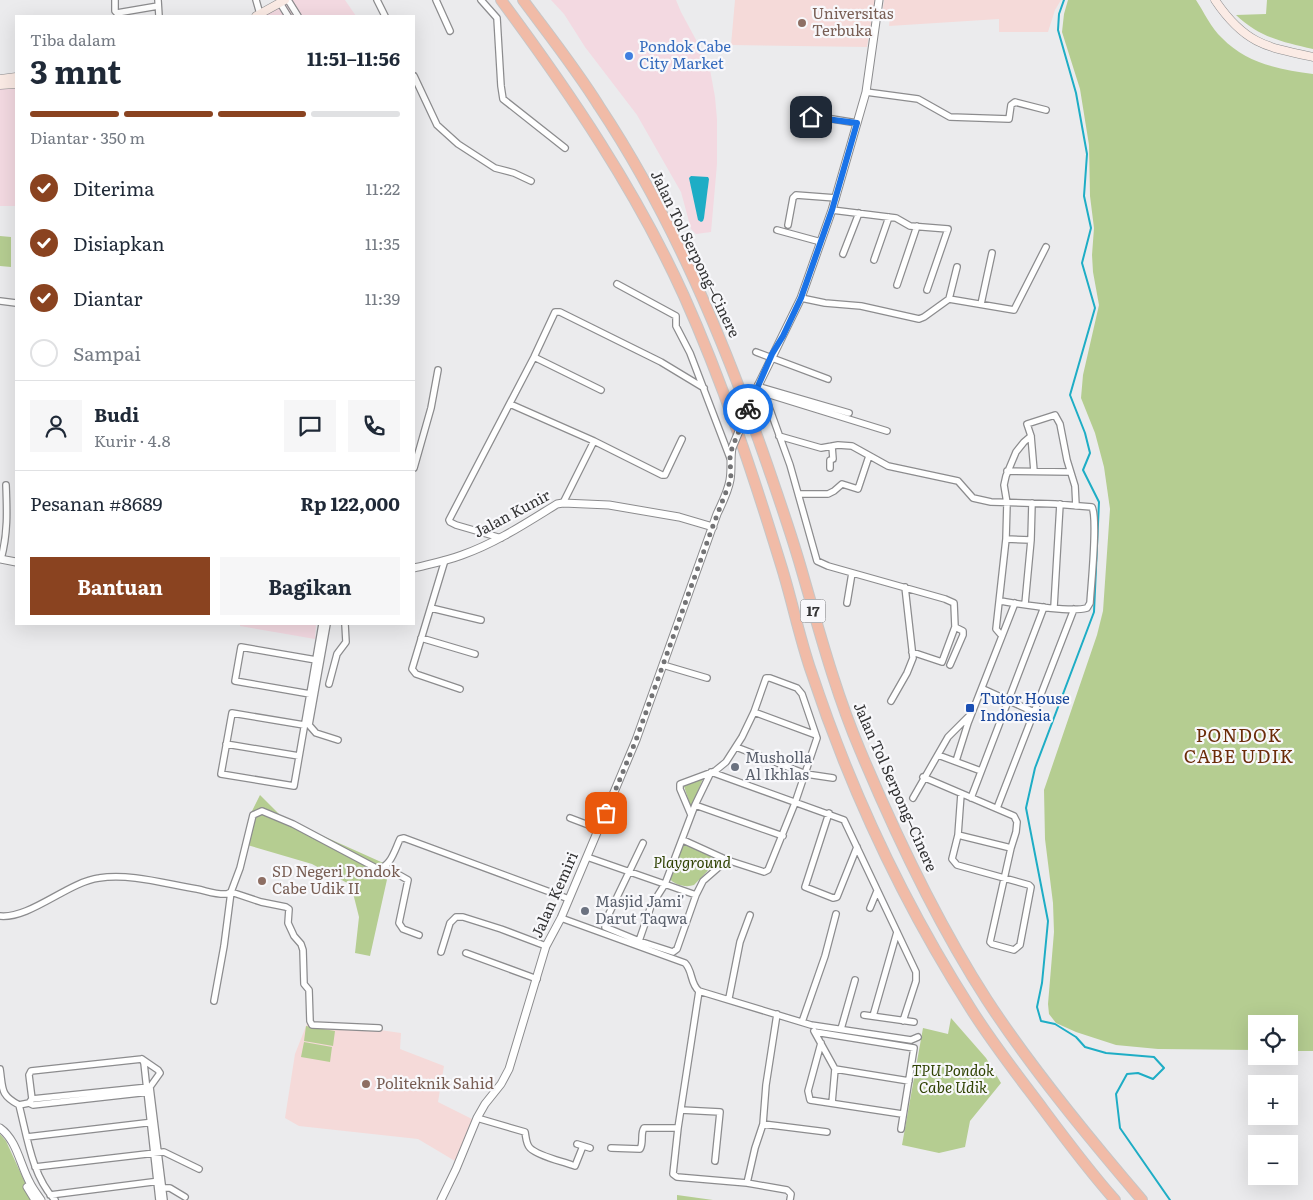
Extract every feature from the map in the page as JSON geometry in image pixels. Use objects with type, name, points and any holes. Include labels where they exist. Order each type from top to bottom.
[{"type":"highway","name":"Jalan Tol Serpong–Cinere","points":[[501,0],[562,85],[615,167],[648,225],[682,293],[708,351],[751,467],[810,669],[841,755],[874,832],[918,920],[972,1010],[1019,1078],[1092,1174],[1115,1200]]},
{"type":"highway","name":"Jalan Tol Serpong–Cinere","points":[[523,0],[599,106],[632,159],[698,287],[725,349],[767,463],[800,565],[828,666],[858,747],[936,915],[988,1001],[1033,1065],[1110,1163],[1142,1200]]},
{"type":"main road","points":[[1216,0],[1232,23],[1258,42],[1280,50],[1313,57]]},
{"type":"main road","points":[[258,15],[284,1]]},
{"type":"main road","points":[[0,79],[15,77]]},
{"type":"main road","points":[[0,86],[15,84]]},
{"type":"street","points":[[115,0],[115,11],[117,13],[158,3]]},
{"type":"street","points":[[256,0],[258,15]]},
{"type":"street","points":[[377,0],[384,15]]},
{"type":"street","points":[[436,0],[450,31]]},
{"type":"street","points":[[481,0],[497,18],[500,86],[503,100],[565,148]]},
{"type":"street","name":"Jalan Kemiri","points":[[441,1200],[484,1104],[501,1084],[509,1069],[546,946],[561,918],[636,740],[731,479],[730,458],[732,448],[771,358],[801,298],[836,198],[866,92],[879,0]]},
{"type":"street","points":[[284,1],[288,15]]},
{"type":"street","points":[[284,1],[297,15]]},
{"type":"street","points":[[415,78],[437,125],[458,144],[495,168],[514,173],[531,181]]},
{"type":"street","points":[[866,92],[918,100],[944,115],[955,117],[1009,119],[1011,105],[1015,102],[1046,110]]},
{"type":"street","points":[[794,118],[820,117],[857,123]]},
{"type":"street","points":[[788,225],[793,198],[796,195],[836,198]]},
{"type":"street","points":[[832,210],[896,218],[910,226],[948,229],[927,290]]},
{"type":"street","points":[[843,254],[859,213]]},
{"type":"street","points":[[874,260],[889,217]]},
{"type":"street","points":[[897,285],[917,226]]},
{"type":"street","points":[[777,230],[821,242]]},
{"type":"street","points":[[949,299],[1016,310],[1024,289],[1046,247]]},
{"type":"street","points":[[980,304],[992,253]]},
{"type":"street","points":[[801,298],[825,303],[861,306],[919,319],[924,318],[949,299],[957,267]]},
{"type":"street","points":[[618,284],[676,316],[676,326],[690,352],[730,458]]},
{"type":"street","points":[[0,301],[15,304]]},
{"type":"street","points":[[501,538],[456,525],[449,520],[534,357],[554,313],[557,311],[661,362],[704,388]]},
{"type":"street","points":[[756,352],[828,379]]},
{"type":"street","points":[[534,357],[601,390]]},
{"type":"street","points":[[415,464],[431,408],[438,370]]},
{"type":"street","points":[[758,387],[764,393],[799,494],[817,561],[828,566],[906,587],[954,603],[956,627],[942,662],[912,652]]},
{"type":"street","points":[[758,387],[849,414]]},
{"type":"street","points":[[764,393],[888,431]]},
{"type":"street","points":[[510,404],[594,440],[664,475],[682,439]]},
{"type":"street","points":[[1034,471],[1027,424],[1055,414],[1060,424],[1070,472],[1075,486],[1076,506]]},
{"type":"street","points":[[779,436],[821,448],[838,445],[852,446],[893,468],[958,481],[973,498],[1007,503],[1092,507],[1094,509],[1090,603],[1087,608],[1044,607],[1000,601]]},
{"type":"street","points":[[1002,636],[996,629],[1006,539],[1007,503],[1004,485],[1007,471],[1019,447],[1030,436]]},
{"type":"street","points":[[563,502],[594,440]]},
{"type":"street","points":[[830,468],[830,460],[833,460],[832,446]]},
{"type":"street","points":[[799,494],[828,494],[842,484],[858,489],[869,456]]},
{"type":"street","points":[[1007,471],[1070,472]]},
{"type":"street","points":[[6,485],[7,528],[6,540],[0,559],[15,562]]},
{"type":"street","name":"Jalan Kunir","points":[[415,568],[461,556],[501,538],[563,502],[609,505],[679,517],[713,527]]},
{"type":"street","points":[[1025,604],[1031,540],[1032,503]]},
{"type":"street","points":[[1054,607],[1060,504]]},
{"type":"street","points":[[1006,539],[1031,540]]},
{"type":"street","points":[[445,560],[412,664],[413,672],[416,674],[460,689]]},
{"type":"street","points":[[847,603],[852,573]]},
{"type":"street","points":[[891,701],[911,665],[912,652],[906,587]]},
{"type":"street","points":[[956,760],[1016,603]]},
{"type":"street","points":[[970,798],[1044,607]]},
{"type":"street","points":[[431,608],[481,620]]},
{"type":"street","points":[[998,808],[1074,609]]},
{"type":"street","points":[[304,725],[232,713],[221,774],[294,786],[322,625]]},
{"type":"street","points":[[327,625],[309,725],[316,733],[338,740]]},
{"type":"street","points":[[329,684],[338,654],[346,642],[345,625]]},
{"type":"street","points":[[950,665],[963,635],[963,631],[956,627]]},
{"type":"street","points":[[421,638],[474,654]]},
{"type":"street","points":[[310,694],[235,681],[241,647],[316,660]]},
{"type":"street","points":[[663,665],[707,678]]},
{"type":"street","points":[[683,840],[727,860],[764,872],[768,870],[783,836],[818,738],[802,694],[797,688],[766,678],[754,712],[726,762],[711,772],[680,784],[680,789],[692,815]]},
{"type":"street","points":[[983,689],[1034,712]]},
{"type":"street","points":[[913,798],[948,737],[974,711]]},
{"type":"street","points":[[754,712],[816,735]]},
{"type":"street","points":[[226,744],[299,756]]},
{"type":"street","points":[[736,747],[806,774],[833,778]]},
{"type":"street","points":[[938,754],[981,771]]},
{"type":"street","points":[[711,772],[844,820],[916,972],[916,981],[903,1021]]},
{"type":"street","points":[[639,941],[651,906],[665,884],[695,805],[711,772]]},
{"type":"street","points":[[923,778],[1014,816],[1016,832],[1011,848],[1005,878],[990,942],[1014,950],[1020,945],[1032,890],[1029,885],[1005,878],[953,863],[952,859],[958,835],[961,794]]},
{"type":"street","points":[[695,805],[783,836]]},
{"type":"street","points":[[214,1001],[224,946],[230,892],[240,868],[254,815],[262,811],[293,824],[376,868],[380,869],[389,862],[400,839],[404,838],[569,899]]},
{"type":"street","points":[[829,813],[805,887],[833,898],[837,897],[857,847]]},
{"type":"street","points":[[570,818],[599,829]]},
{"type":"street","points":[[958,835],[1011,848]]},
{"type":"street","points":[[642,842],[606,920],[605,927],[670,952],[675,951],[696,895],[707,875],[727,860]]},
{"type":"street","points":[[587,857],[696,895]]},
{"type":"street","points":[[385,866],[408,880],[399,923],[402,929],[418,935]]},
{"type":"street","points":[[0,916],[16,915],[85,882],[101,877],[155,882],[224,894],[230,892],[290,909],[288,923],[294,936],[302,945],[303,950],[304,984],[309,990],[310,1021],[312,1025],[379,1028]]},
{"type":"street","points":[[870,908],[877,891]]},
{"type":"street","points":[[729,998],[740,942],[750,914]]},
{"type":"street","points":[[802,1022],[825,956],[836,914]]},
{"type":"street","points":[[441,952],[450,923],[456,917],[501,929],[546,946]]},
{"type":"street","points":[[561,918],[685,963],[689,966],[695,987],[699,991],[729,998],[811,1025],[911,1040],[918,1037]]},
{"type":"street","points":[[873,1016],[897,931]]},
{"type":"street","points":[[466,953],[537,979]]},
{"type":"street","points":[[841,1029],[855,980]]},
{"type":"street","points":[[699,991],[678,1128],[674,1176],[787,1190],[791,1194],[790,1200]]},
{"type":"street","points":[[747,1184],[755,1148],[763,1124],[766,1085],[777,1014]]},
{"type":"street","points":[[864,1015],[914,1022]]},
{"type":"street","points":[[811,1025],[835,1069],[832,1103]]},
{"type":"street","points":[[815,1032],[914,1048],[901,1129]]},
{"type":"street","points":[[821,1043],[808,1095],[810,1100],[902,1114]]},
{"type":"street","points":[[142,1059],[164,1200]]},
{"type":"street","points":[[142,1059],[160,1073],[148,1089],[33,1105],[30,1101],[29,1075],[31,1071],[142,1059]]},
{"type":"street","points":[[0,1069],[3,1093],[7,1099],[19,1105],[30,1101]]},
{"type":"street","points":[[835,1069],[909,1081]]},
{"type":"street","points":[[19,1105],[35,1167],[50,1195],[55,1200]]},
{"type":"street","points":[[681,1110],[720,1112],[715,1161]]},
{"type":"street","points":[[477,1118],[525,1132],[531,1149],[575,1166],[580,1145],[590,1148]]},
{"type":"street","points":[[27,1137],[153,1122]]},
{"type":"street","points":[[763,1124],[827,1132]]},
{"type":"street","points":[[0,1128],[7,1133],[12,1141],[30,1183],[41,1200]]},
{"type":"street","points":[[611,1148],[640,1148],[644,1128],[678,1128]]},
{"type":"street","points":[[0,1133],[4,1135],[9,1143],[26,1185],[35,1200]]},
{"type":"street","points":[[35,1167],[156,1152],[167,1153],[199,1169]]},
{"type":"street","points":[[159,1200],[161,1184]]},
{"type":"street","points":[[50,1195],[161,1184],[186,1197]]},
{"type":"shaded area","points":[[290,0],[345,0],[355,15],[263,15]]},
{"type":"shaded area","name":"Pondok Cabe City Market","points":[[551,0],[676,0],[709,64],[715,97],[717,164],[711,232],[696,234],[691,229],[681,192],[637,115],[585,47],[564,14]]},
{"type":"shaded area","name":"Universitas Terbuka","points":[[735,0],[875,0],[867,47],[731,45]]},
{"type":"shaded area","points":[[884,0],[1061,0],[1055,10],[1048,32],[999,32],[999,19],[889,26],[890,16],[882,15]]},
{"type":"shaded area","points":[[15,84],[15,206],[0,206],[0,86]]},
{"type":"shaded area","points":[[316,625],[315,639],[240,626]]},
{"type":"shaded area","name":"Politeknik Sahid","points":[[308,1021],[401,1033],[400,1049],[444,1066],[438,1102],[472,1119],[455,1161],[418,1139],[299,1126],[285,1118],[295,1054]]},
{"type":"green space","points":[[1068,0],[1196,0],[1218,34],[1231,47],[1242,54],[1264,64],[1313,74],[1313,1051],[1298,1051],[1298,1015],[1248,1015],[1248,1050],[1158,1049],[1116,1045],[1076,1032],[1056,1023],[1049,1014],[1048,1004],[1054,932],[1053,903],[1045,839],[1044,790],[1097,635],[1103,611],[1110,509],[1104,467],[1095,433],[1081,398],[1083,375],[1099,305],[1093,272],[1094,228],[1090,196],[1089,145],[1080,89],[1062,32]]},
{"type":"green space","points":[[1267,0],[1313,0],[1313,49],[1262,34],[1236,15],[1266,14]]},
{"type":"green space","points":[[0,236],[11,237],[11,267],[0,266]]},
{"type":"green space","points":[[704,776],[691,808],[683,783]]},
{"type":"green space","points":[[260,795],[283,818],[390,866],[370,956],[355,953],[359,917],[351,885],[312,864],[244,844],[250,815]]},
{"type":"green space","name":"Playground","points":[[683,842],[719,859],[691,886],[677,884],[669,878]]},
{"type":"green space","name":"TPU Pondok Cabe Udik","points":[[951,1018],[986,1058],[1001,1083],[970,1121],[965,1147],[939,1153],[902,1145],[923,1028],[948,1034]]},
{"type":"green space","points":[[306,1026],[335,1031],[333,1046],[304,1041]]},
{"type":"green space","points":[[304,1042],[332,1047],[330,1062],[301,1057]]},
{"type":"green space","points":[[0,1134],[6,1141],[33,1200],[0,1200]]},
{"type":"green space","points":[[677,1195],[713,1200],[677,1200]]},
{"type":"water","points":[[691,176],[708,177],[709,179],[704,218],[701,222],[698,220],[689,178]]},
{"type":"waterway","points":[[1064,0],[1059,14],[1058,30],[1076,93],[1087,154],[1084,196],[1091,228],[1082,263],[1095,308],[1070,395],[1085,433],[1090,453],[1083,470],[1099,502],[1094,612],[1035,768],[1026,808],[1048,921],[1042,983],[1037,1007],[1041,1021],[1055,1024],[1076,1037],[1085,1047],[1106,1053],[1154,1057],[1164,1068],[1153,1079],[1138,1073],[1127,1074],[1116,1094],[1120,1128],[1170,1200]]},
{"type":"way so far","points":[[606,813],[636,740],[728,489],[731,479],[730,458],[732,448],[748,409]]},
{"type":"place","name":"Universitas Terbuka","points":[[802,23]]},
{"type":"place","name":"Pondok Cabe City Market","points":[[629,56]]},
{"type":"place","name":"Tutor House Indonesia","points":[[970,708]]},
{"type":"place","name":"Musholla Al Ikhlas","points":[[735,767]]},
{"type":"place","name":"SD Negeri Pondok Cabe Udik II","points":[[262,881]]},
{"type":"place","name":"Masjid Jami' Darut Taqwa","points":[[585,911]]},
{"type":"place","name":"Politeknik Sahid","points":[[366,1084]]},
{"type":"district","name":"PONDOK CABE UDIK","points":[[1239,746]]},
{"type":"route","points":[[748,409],[772,354],[801,298],[836,198],[857,123],[811,117]]}]
